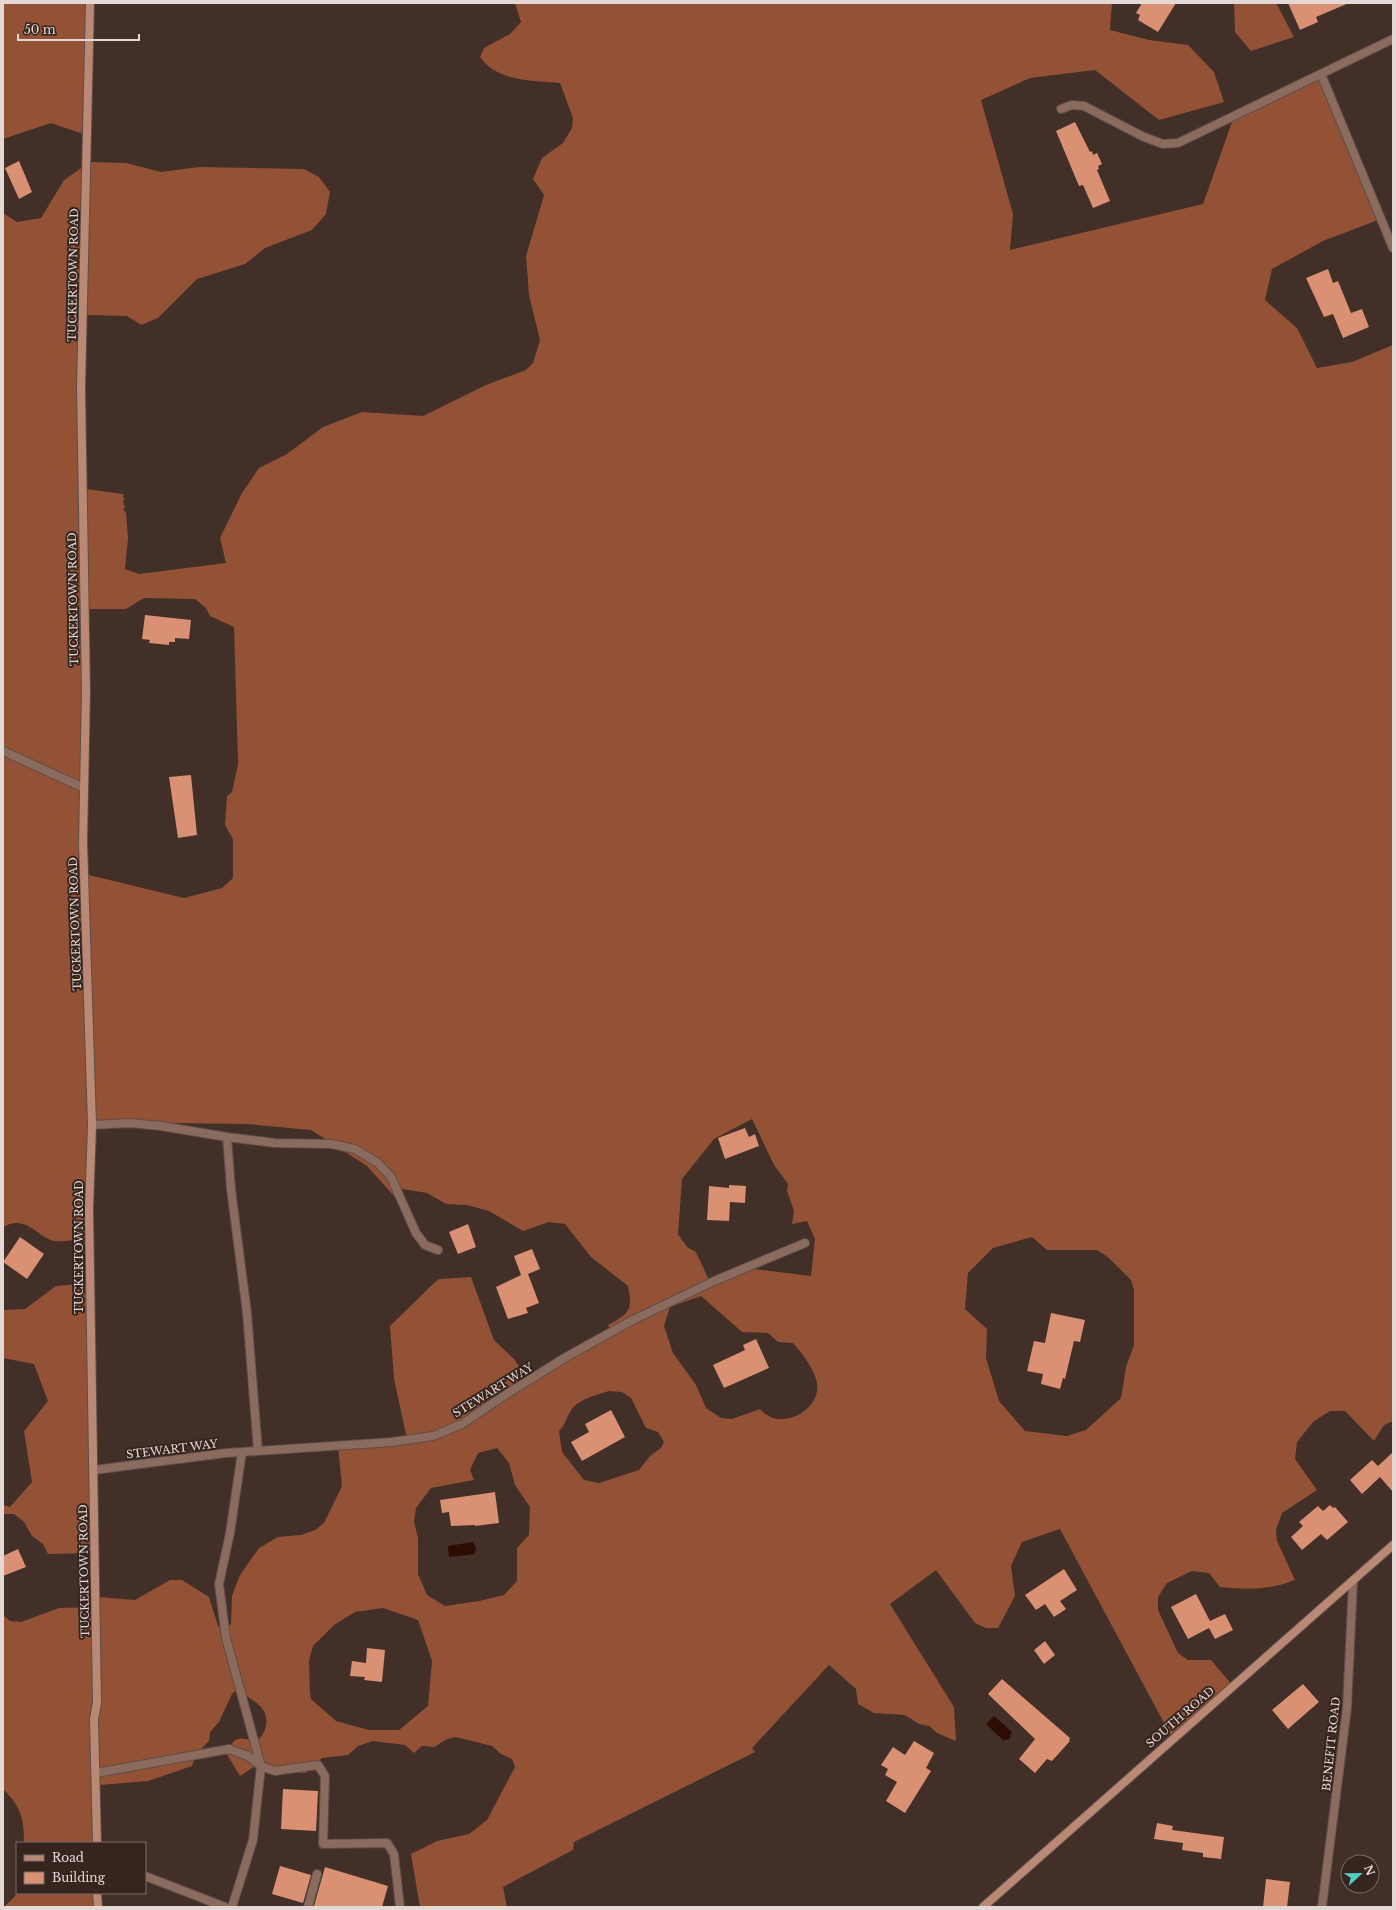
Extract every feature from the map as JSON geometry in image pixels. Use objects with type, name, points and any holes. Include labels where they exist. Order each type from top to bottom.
[{"type":"street","name":"TUCKERTOWN ROAD","points":[[90,3],[81,378],[86,691],[83,842],[92,1125],[89,1210],[97,1703],[94,1719],[97,1842]]},
{"type":"street","points":[[1061,109],[1072,104],[1084,106],[1144,137],[1163,144],[1178,143],[1393,39]]},
{"type":"street","points":[[1321,74],[1393,248]]},
{"type":"street","points":[[3,751],[84,788]]},
{"type":"street","points":[[92,1125],[130,1123],[161,1126],[275,1143],[331,1144],[355,1150],[378,1163],[391,1177],[416,1233],[425,1245],[438,1250]]},
{"type":"street","points":[[227,1137],[231,1189],[246,1313],[258,1451]]},
{"type":"street","name":"STEWART WAY","points":[[94,1470],[157,1461],[242,1452],[392,1442],[433,1436],[462,1424],[502,1396],[631,1321],[714,1281],[805,1243]]},
{"type":"street","points":[[232,1907],[253,1840],[261,1766],[226,1638],[219,1584],[230,1533],[242,1452]]},
{"type":"street","name":"SOUTH ROAD","points":[[983,1907],[1130,1776],[1353,1582],[1393,1545]]},
{"type":"street","name":"BENEFIT ROAD","points":[[1322,1907],[1347,1708],[1353,1582]]},
{"type":"street","points":[[96,1773],[229,1749],[248,1756],[261,1766],[274,1771],[318,1765],[325,1776],[323,1844],[388,1842],[394,1854],[400,1907]]},
{"type":"street","points":[[308,1907],[317,1874]]},
{"type":"street","points":[[146,1876],[225,1907]]},
{"type":"street","points":[[97,1894],[98,1907]]},
{"type":"shaded area","points":[[3,3],[92,3],[89,136],[51,123],[3,139]]},
{"type":"shaded area","points":[[515,3],[1112,3],[1110,30],[1149,40],[1188,45],[1214,72],[1224,102],[1159,120],[1095,70],[1030,78],[981,100],[1013,214],[1010,250],[1203,204],[1232,122],[1320,75],[1378,220],[1323,241],[1272,269],[1265,300],[1297,328],[1317,368],[1352,362],[1393,345],[1393,1421],[1384,1425],[1374,1441],[1345,1411],[1330,1411],[1313,1422],[1297,1442],[1295,1459],[1317,1490],[1282,1513],[1276,1530],[1277,1541],[1295,1580],[1276,1586],[1249,1589],[1230,1588],[1220,1587],[1209,1573],[1192,1571],[1167,1583],[1158,1597],[1158,1610],[1178,1653],[1188,1660],[1211,1660],[1233,1686],[1229,1692],[1171,1736],[1060,1529],[1022,1542],[1011,1566],[1015,1596],[998,1628],[986,1628],[975,1623],[936,1570],[890,1604],[954,1707],[956,1741],[937,1733],[929,1726],[919,1724],[905,1715],[874,1713],[858,1704],[856,1689],[829,1665],[752,1748],[755,1752],[574,1842],[573,1850],[503,1887],[507,1907],[420,1907],[411,1854],[437,1841],[469,1834],[487,1820],[515,1767],[512,1759],[501,1754],[492,1746],[456,1737],[447,1739],[434,1747],[422,1746],[414,1753],[405,1745],[373,1741],[358,1746],[348,1755],[322,1758],[306,1773],[281,1773],[260,1763],[240,1776],[226,1753],[235,1740],[241,1738],[257,1741],[265,1729],[266,1715],[261,1707],[237,1689],[232,1694],[219,1722],[210,1732],[209,1741],[197,1753],[192,1766],[148,1781],[100,1785],[100,1842],[24,1842],[22,1820],[18,1807],[3,1789],[3,1615],[10,1621],[21,1622],[59,1608],[95,1607],[98,1597],[135,1600],[170,1580],[182,1580],[209,1597],[218,1626],[224,1630],[231,1624],[232,1596],[240,1575],[259,1548],[278,1537],[301,1535],[315,1530],[324,1523],[342,1486],[338,1446],[407,1439],[394,1379],[390,1326],[439,1279],[471,1277],[494,1340],[515,1360],[526,1379],[611,1331],[608,1325],[621,1318],[628,1311],[630,1301],[628,1286],[591,1257],[565,1224],[549,1222],[523,1231],[489,1211],[467,1205],[446,1204],[427,1193],[403,1189],[394,1196],[367,1166],[311,1130],[247,1124],[95,1122],[90,1238],[55,1241],[43,1236],[32,1228],[19,1223],[3,1227],[3,213],[17,222],[41,218],[64,180],[90,162],[126,163],[161,172],[199,167],[304,169],[319,177],[330,192],[326,214],[312,230],[265,248],[245,264],[197,279],[158,318],[141,325],[127,316],[86,315],[83,386],[86,489],[124,494],[123,497],[125,499],[123,502],[125,507],[123,510],[126,512],[128,538],[125,569],[139,574],[226,563],[220,538],[242,493],[259,468],[287,454],[323,427],[362,412],[423,416],[486,385],[526,370],[533,363],[540,340],[529,295],[526,256],[544,195],[533,179],[542,158],[563,143],[572,128],[573,118],[560,83],[527,80],[506,75],[487,65],[480,57],[484,48],[510,34],[521,22]],"holes":[[[144,598],[195,599],[206,608],[210,616],[234,627],[238,764],[232,792],[227,796],[225,825],[233,839],[233,878],[222,888],[184,898],[89,875],[87,868],[87,610],[126,609]],[[752,1119],[774,1165],[788,1184],[787,1191],[794,1211],[792,1224],[807,1221],[815,1239],[811,1276],[746,1268],[710,1282],[696,1252],[687,1247],[678,1234],[682,1179],[714,1139]],[[1032,1237],[1047,1250],[1097,1250],[1108,1257],[1131,1280],[1134,1290],[1134,1345],[1126,1367],[1121,1398],[1086,1430],[1067,1436],[1025,1431],[999,1401],[986,1358],[987,1329],[965,1309],[968,1273],[993,1248]],[[701,1296],[742,1332],[768,1333],[778,1342],[793,1343],[811,1367],[816,1378],[817,1390],[812,1403],[802,1413],[789,1418],[779,1419],[767,1415],[760,1409],[732,1419],[721,1418],[706,1408],[696,1385],[673,1353],[664,1326],[670,1307]],[[609,1391],[622,1392],[631,1398],[646,1428],[658,1432],[664,1442],[661,1448],[650,1456],[639,1470],[599,1483],[584,1480],[562,1452],[559,1431],[570,1412],[577,1404],[588,1398]],[[497,1448],[509,1463],[515,1485],[530,1507],[529,1535],[517,1548],[517,1581],[504,1595],[479,1601],[445,1606],[427,1595],[418,1574],[418,1538],[414,1522],[416,1508],[431,1488],[474,1480],[470,1470],[478,1453]],[[383,1608],[418,1620],[432,1661],[428,1706],[399,1730],[369,1730],[336,1721],[311,1699],[309,1661],[313,1646],[334,1625],[355,1612]]]},
{"type":"shaded area","points":[[1234,3],[1276,3],[1294,37],[1251,51],[1235,32]]},
{"type":"shaded area","points":[[92,1283],[96,1553],[48,1554],[43,1544],[32,1536],[24,1522],[14,1514],[3,1514],[3,1505],[10,1507],[32,1482],[24,1431],[48,1401],[34,1364],[3,1358],[3,1310],[25,1309],[56,1286]]},
{"type":"shaded area","points":[[473,1542],[477,1550],[475,1550],[475,1554],[449,1557],[448,1546]]},
{"type":"shaded area","points":[[994,1716],[1012,1732],[1008,1740],[1006,1739],[1004,1741],[986,1724]]},
{"type":"shaded area","points":[[17,1894],[101,1894],[101,1907],[4,1907]]},
{"type":"building","points":[[1142,3],[1176,3],[1158,32],[1138,20],[1140,15],[1136,13]]},
{"type":"building","points":[[1288,3],[1349,3],[1316,17],[1318,22],[1300,30]]},
{"type":"building","points":[[1075,122],[1090,152],[1092,151],[1093,155],[1097,153],[1102,164],[1098,166],[1099,169],[1097,170],[1110,201],[1093,208],[1083,185],[1079,186],[1056,131]]},
{"type":"building","points":[[19,161],[32,192],[19,199],[5,168]]},
{"type":"building","points":[[1328,269],[1333,283],[1338,281],[1351,313],[1362,309],[1369,327],[1343,338],[1333,314],[1324,317],[1306,278]]},
{"type":"building","points":[[145,615],[191,620],[189,639],[175,638],[175,642],[169,642],[169,645],[149,643],[150,640],[142,639]]},
{"type":"building","points":[[191,775],[197,835],[178,838],[169,777]]},
{"type":"building","points":[[745,1128],[749,1137],[755,1134],[759,1146],[725,1159],[718,1138]]},
{"type":"building","points":[[729,1185],[746,1186],[745,1203],[730,1202],[729,1221],[707,1220],[709,1186],[729,1188]]},
{"type":"building","points":[[468,1224],[476,1247],[458,1254],[449,1232]]},
{"type":"building","points":[[20,1237],[44,1254],[27,1279],[3,1262]]},
{"type":"building","points":[[532,1249],[540,1269],[528,1274],[539,1303],[526,1308],[528,1313],[508,1319],[496,1287],[521,1275],[514,1256]]},
{"type":"building","points":[[1051,1313],[1085,1320],[1080,1342],[1074,1341],[1065,1379],[1063,1378],[1060,1389],[1041,1384],[1043,1374],[1027,1371],[1034,1341],[1045,1343]]},
{"type":"building","points":[[756,1339],[769,1368],[724,1388],[713,1365],[745,1350],[743,1345]]},
{"type":"building","points":[[611,1410],[625,1437],[582,1461],[571,1442],[589,1432],[585,1424]]},
{"type":"building","points":[[1393,1452],[1393,1492],[1380,1477],[1362,1494],[1350,1480],[1372,1460],[1378,1466]]},
{"type":"building","points":[[495,1492],[499,1523],[475,1526],[451,1526],[449,1512],[442,1513],[440,1500]]},
{"type":"building","points":[[1330,1505],[1333,1508],[1335,1507],[1348,1522],[1327,1540],[1321,1534],[1302,1550],[1291,1537],[1303,1526],[1299,1522],[1318,1506],[1323,1511]]},
{"type":"building","points":[[18,1549],[26,1567],[3,1576],[3,1556]]},
{"type":"building","points":[[1064,1569],[1077,1590],[1060,1601],[1066,1609],[1054,1617],[1045,1604],[1036,1610],[1025,1595]]},
{"type":"building","points":[[1196,1594],[1210,1621],[1225,1614],[1233,1630],[1215,1639],[1209,1628],[1188,1639],[1171,1607]]},
{"type":"building","points":[[1045,1641],[1055,1655],[1044,1664],[1034,1650]]},
{"type":"building","points":[[367,1648],[385,1650],[382,1682],[364,1680],[365,1677],[350,1676],[352,1661],[366,1663]]},
{"type":"building","points":[[1002,1679],[1070,1738],[1070,1741],[1052,1761],[1047,1759],[1035,1773],[1019,1759],[1035,1739],[988,1694]]},
{"type":"building","points":[[1303,1684],[1319,1702],[1288,1729],[1272,1710]]},
{"type":"building","points":[[914,1741],[934,1753],[926,1768],[931,1771],[905,1813],[886,1801],[897,1782],[885,1775],[888,1769],[881,1765],[893,1747],[905,1755]]},
{"type":"building","points":[[283,1789],[318,1791],[316,1831],[281,1829]]},
{"type":"building","points":[[1157,1823],[1173,1826],[1172,1830],[1224,1837],[1221,1859],[1203,1857],[1203,1853],[1182,1850],[1183,1843],[1154,1839]]},
{"type":"building","points":[[280,1866],[311,1875],[303,1903],[272,1894]]},
{"type":"building","points":[[325,1867],[388,1886],[382,1907],[314,1906]]},
{"type":"building","points":[[1266,1879],[1290,1882],[1287,1907],[1263,1907]]}]
